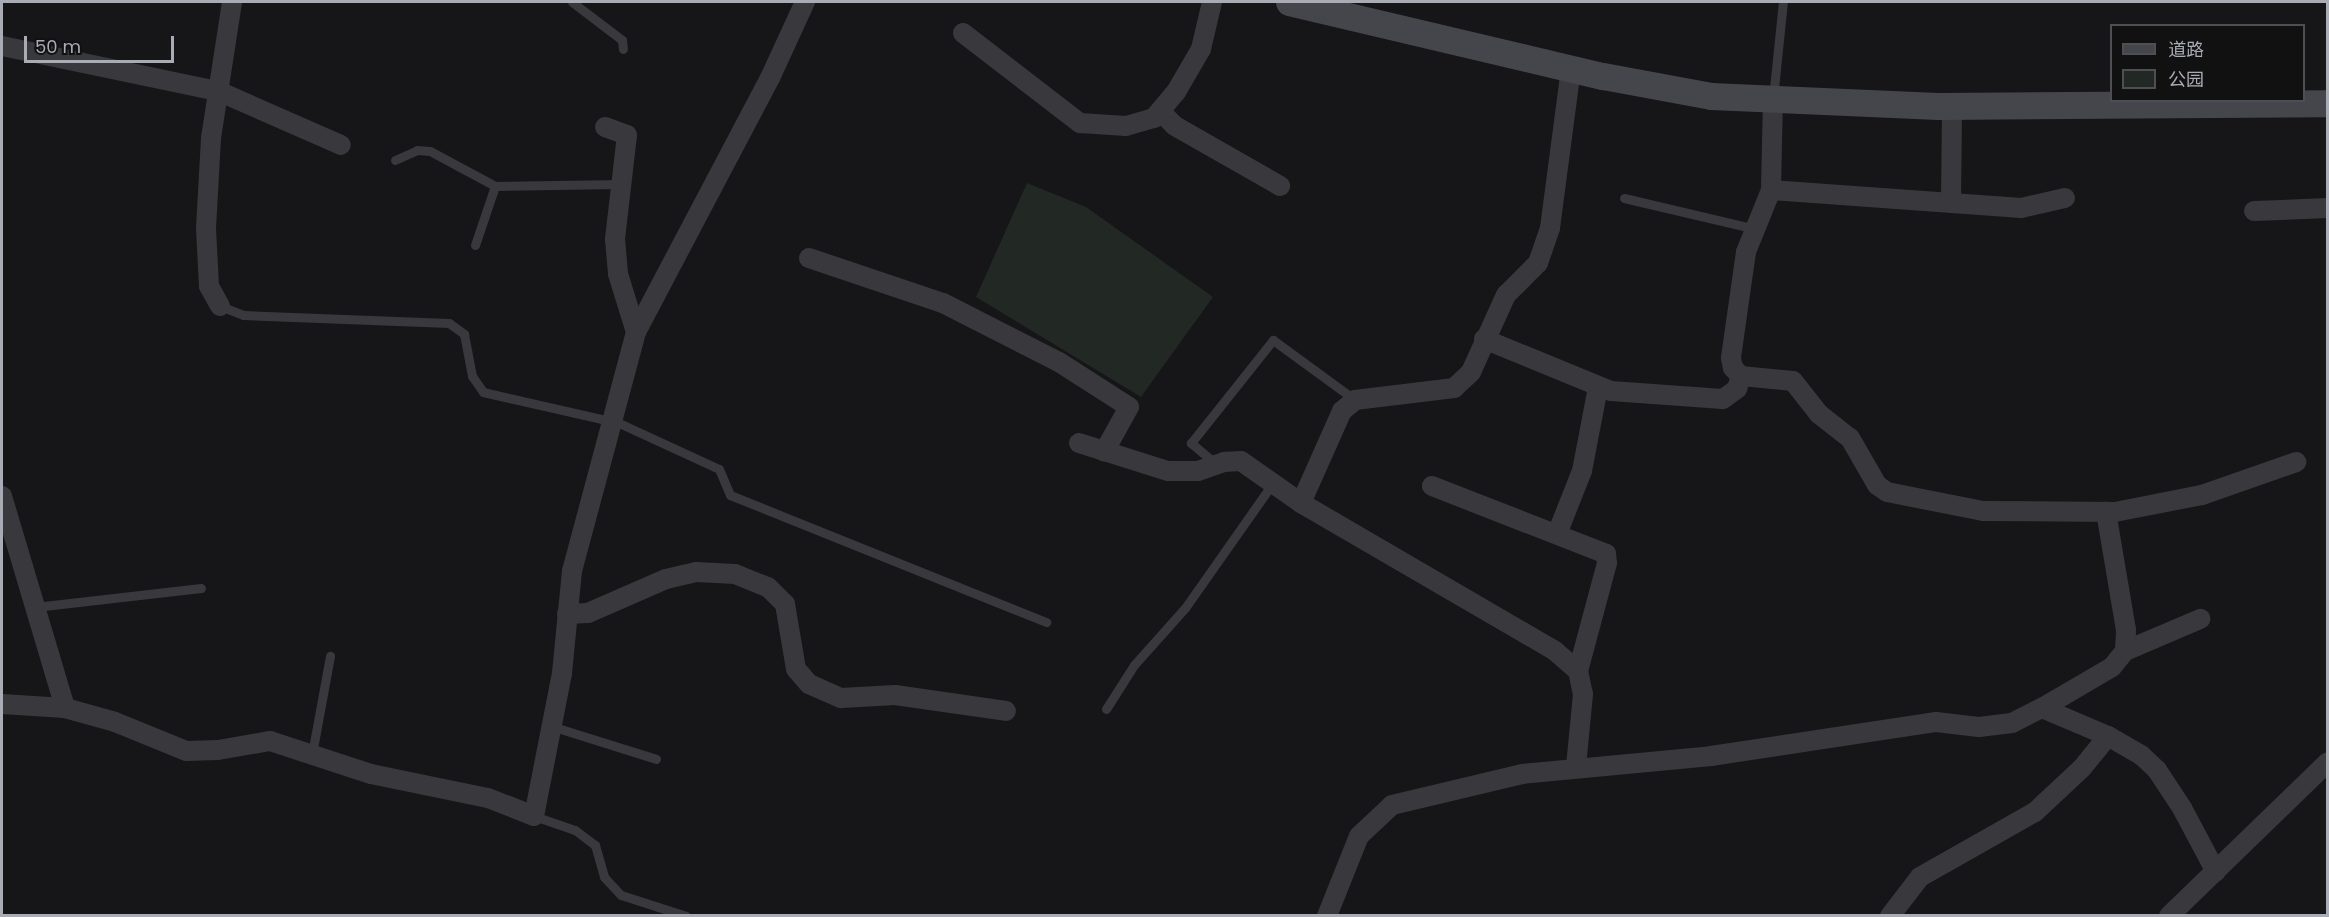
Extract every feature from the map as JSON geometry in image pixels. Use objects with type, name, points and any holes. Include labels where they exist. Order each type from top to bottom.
[{"type":"street","points":[[220,306],[209,286],[206,228],[211,138],[232,2]]},
{"type":"street","points":[[2,704],[65,708],[115,722],[186,751],[218,750],[270,741],[371,774],[488,798],[534,816],[551,726],[572,571],[610,421],[636,332],[770,78],[805,2]]},
{"type":"street","points":[[963,33],[1080,123],[1126,126],[1154,118],[1160,111],[1202,49],[1212,2]]},
{"type":"street","points":[[1288,2],[1571,69],[1711,96],[1952,106],[2328,103]]},
{"type":"street","points":[[2,46],[218,91],[341,145]]},
{"type":"street","points":[[1301,503],[1342,411],[1355,400],[1454,388],[1471,372],[1484,339],[1506,295],[1538,262],[1550,228],[1571,69]]},
{"type":"street","points":[[1484,339],[1611,391],[1724,399],[1737,389],[1741,376],[1731,358],[1746,252],[1771,190],[1773,99]]},
{"type":"street","points":[[1951,203],[1952,106]]},
{"type":"street","points":[[1160,111],[1175,126],[1280,186]]},
{"type":"street","points":[[605,127],[627,135],[615,239],[617,262],[636,332]]},
{"type":"street","points":[[1771,190],[2021,208],[2065,198]]},
{"type":"street","points":[[2254,211],[2328,208]]},
{"type":"street","points":[[809,258],[943,303],[1059,362],[1129,407],[1104,452]]},
{"type":"street","points":[[1741,376],[1793,381],[1819,414],[1850,438],[1877,485],[1887,492],[1983,511],[2106,512],[2202,495],[2296,462]]},
{"type":"street","points":[[1557,534],[1582,471],[1598,387]]},
{"type":"street","points":[[1079,443],[1168,471],[1198,471],[1241,461],[1301,503],[1555,651],[1578,670]]},
{"type":"street","points":[[1432,486],[1598,549],[1605,554],[1607,563],[1578,670],[1583,694],[1576,766]]},
{"type":"street","points":[[2,496],[8,536],[34,607],[65,708]]},
{"type":"street","points":[[2106,512],[2126,630],[2124,651]]},
{"type":"street","points":[[567,614],[588,613],[666,579],[696,572],[735,574],[768,587],[785,604],[796,669],[809,684],[842,698],[896,695],[1006,711]]},
{"type":"street","points":[[1327,915],[1359,836],[1392,806],[1522,774],[1576,766],[1711,756],[1936,722],[1979,727],[2012,723],[2112,667],[2124,651],[2200,619]]},
{"type":"street","points":[[2042,708],[2108,736],[2141,755],[2157,770],[2182,808],[2216,872]]},
{"type":"street","points":[[1890,915],[1920,877],[2035,812],[2082,768],[2108,736]]},
{"type":"street","points":[[2169,915],[2328,762]]},
{"type":"lane","points":[[572,2],[622,40],[622,49]]},
{"type":"lane","points":[[1773,99],[1783,2]]},
{"type":"lane","points":[[395,160],[417,150],[430,151],[495,186],[621,184]]},
{"type":"lane","points":[[475,245],[495,186]]},
{"type":"lane","points":[[1624,198],[1756,229]]},
{"type":"lane","points":[[220,306],[243,315],[449,323],[464,334],[472,376],[483,392],[610,421],[719,469],[730,495],[1046,622]]},
{"type":"lane","points":[[1216,465],[1191,443],[1273,340],[1355,400]]},
{"type":"lane","points":[[1106,709],[1134,665],[1185,608],[1273,483]]},
{"type":"lane","points":[[34,607],[201,588]]},
{"type":"lane","points":[[312,754],[330,656]]},
{"type":"lane","points":[[551,726],[656,759]]},
{"type":"lane","points":[[534,816],[575,830],[595,845],[604,877],[621,895],[686,915]]},
{"type":"green space","points":[[1027,183],[1086,207],[1213,297],[1141,397],[976,297]]}]
